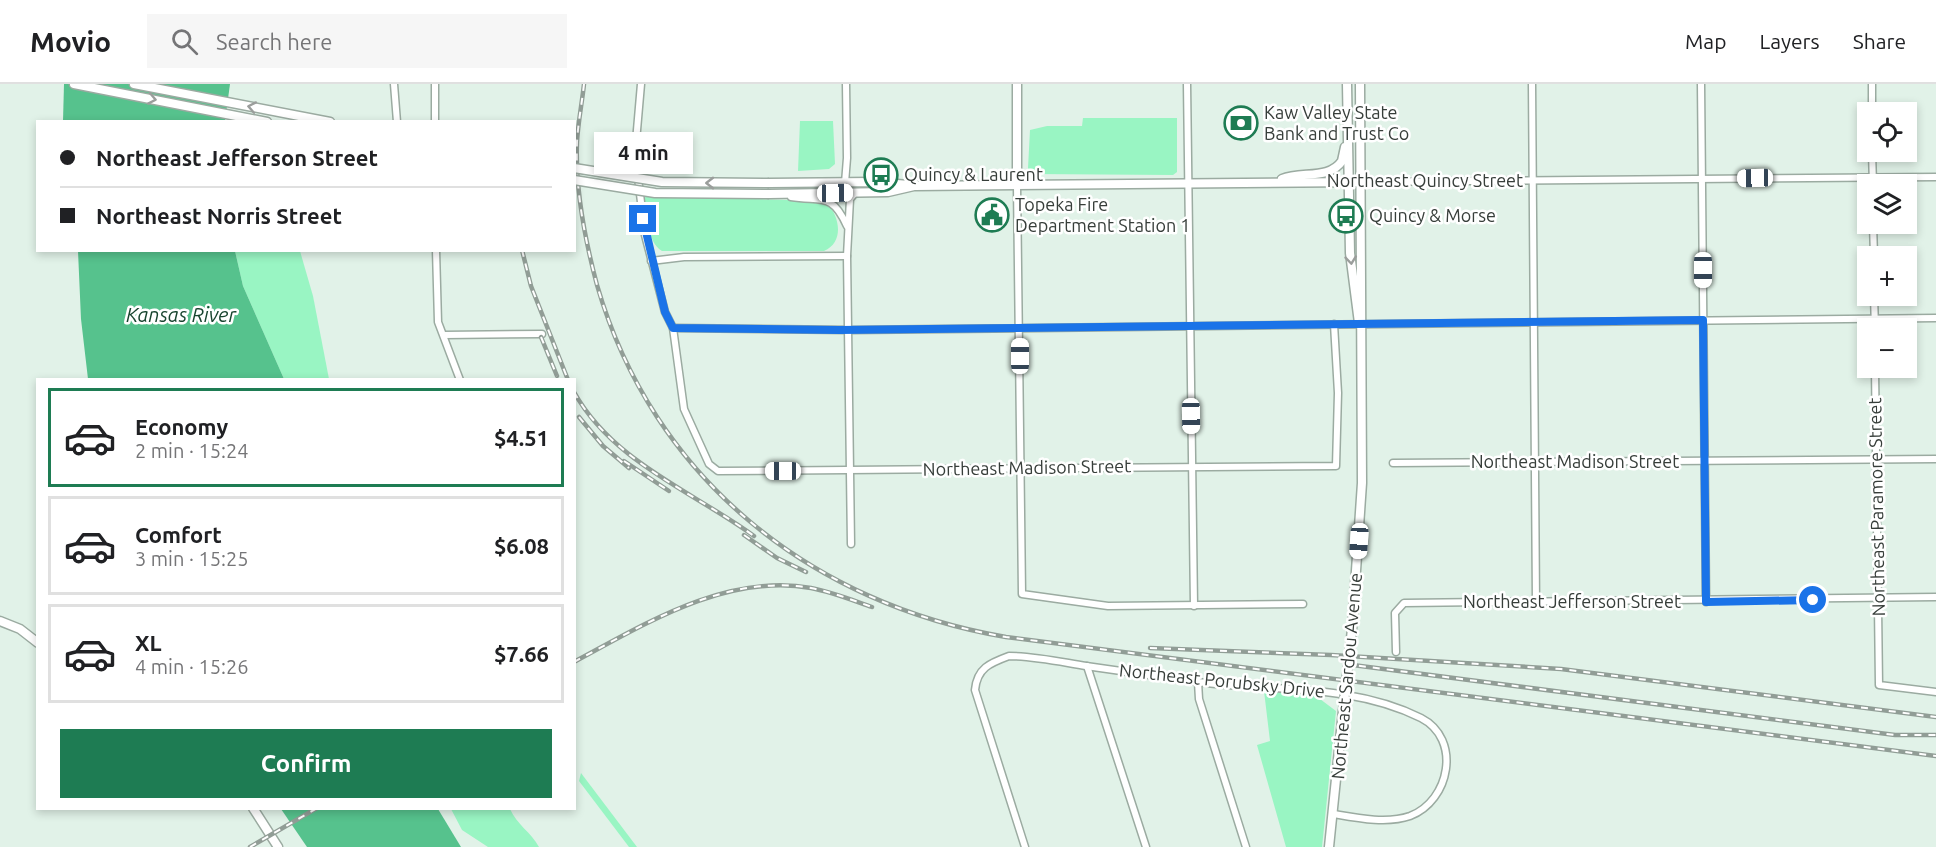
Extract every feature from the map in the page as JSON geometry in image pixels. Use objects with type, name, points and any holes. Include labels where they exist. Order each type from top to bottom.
[{"type":"main road","points":[[74,84],[257,120]]},
{"type":"main road","points":[[134,84],[320,120]]},
{"type":"main road","points":[[1017,84],[1017,186]]},
{"type":"main road","points":[[1347,84],[1350,253],[1360,323]]},
{"type":"main road","name":"Northeast Sardou Avenue","points":[[1329,847],[1352,629],[1362,483],[1360,323],[1363,315],[1360,84]]},
{"type":"main road","points":[[1270,183],[1292,175],[1322,174],[1339,166],[1344,157],[1347,112]]},
{"type":"main road","name":"Northeast Quincy Street","points":[[576,168],[662,182],[898,183],[914,186],[1361,182]]},
{"type":"main road","name":"Northeast Quincy Street","points":[[576,180],[655,193],[888,192],[914,186]]},
{"type":"main road","points":[[0,621],[20,629],[36,641]]},
{"type":"main road","points":[[254,810],[278,847]]},
{"type":"street","points":[[394,84],[397,120]]},
{"type":"street","points":[[435,84],[435,120]]},
{"type":"street","points":[[641,84],[635,161],[651,261],[665,312],[673,328],[849,330],[1020,326],[1857,319]]},
{"type":"street","points":[[845,183],[848,158],[846,84]]},
{"type":"street","points":[[1187,84],[1194,606]]},
{"type":"street","points":[[1532,84],[1536,321],[1534,462],[1536,603]]},
{"type":"street","points":[[1701,84],[1706,602]]},
{"type":"street","points":[[1872,84],[1872,102]]},
{"type":"street","name":"Northeast Quincy Street","points":[[1361,182],[1857,177]]},
{"type":"street","name":"Northeast Quincy Street","points":[[1917,177],[1936,177]]},
{"type":"street","points":[[1017,186],[1022,594],[1098,605],[1303,604]]},
{"type":"street","points":[[851,544],[847,227],[850,199],[855,192]]},
{"type":"street","points":[[772,194],[830,201],[837,207],[847,227]]},
{"type":"street","points":[[436,252],[438,322],[459,378]]},
{"type":"street","points":[[651,261],[684,257],[847,256]]},
{"type":"street","points":[[1917,318],[1936,318]]},
{"type":"street","name":"Northeast Madison Street","points":[[673,328],[684,409],[709,464],[718,471],[1336,466],[1338,393],[1334,324]]},
{"type":"street","points":[[444,335],[542,334]]},
{"type":"street","name":"Northeast Paramore Street","points":[[1875,378],[1879,685],[1936,692]]},
{"type":"street","name":"Northeast Madison Street","points":[[1393,463],[1936,459]]},
{"type":"street","name":"Northeast Jefferson Street","points":[[1396,652],[1395,613],[1404,603],[1706,602],[1936,597]]},
{"type":"street","name":"Northeast Porubsky Drive","points":[[1025,847],[975,690],[978,673],[982,668],[1000,659],[1019,656],[1198,682],[1364,696],[1424,719],[1437,733],[1446,753],[1446,775],[1439,791],[1422,809],[1396,819],[1334,814]]},
{"type":"street","points":[[1087,666],[1146,847]]},
{"type":"street","points":[[1198,682],[1199,699],[1246,847]]},
{"type":"shaded area","points":[[1083,118],[1177,118],[1177,172],[1173,175],[1030,174],[1028,168],[1030,130],[1047,126],[1082,126]]},
{"type":"shaded area","points":[[800,121],[833,121],[835,164],[829,169],[798,171]]},
{"type":"shaded area","points":[[644,196],[788,200],[828,204],[837,223],[837,236],[835,242],[824,251],[662,251],[650,234]]},
{"type":"shaded area","points":[[235,252],[300,252],[313,296],[329,378],[284,378],[243,286]]},
{"type":"shaded area","points":[[1264,691],[1316,696],[1336,711],[1322,847],[1286,847],[1257,745],[1270,741]]},
{"type":"shaded area","points":[[581,773],[637,847],[629,847],[579,781]]},
{"type":"shaded area","points":[[452,810],[511,810],[539,847],[488,847],[462,830]]},
{"type":"water","points":[[64,84],[230,84],[225,120],[63,120]]},
{"type":"water","name":"Kansas River","points":[[78,252],[235,252],[243,286],[284,378],[88,378],[81,319]]},
{"type":"water","points":[[282,810],[439,810],[461,847],[307,847]]},
{"type":"railway","points":[[584,84],[577,160],[579,196],[589,250],[597,285],[623,354],[657,417],[700,473],[750,521],[806,562],[868,595],[935,620],[1006,637],[1936,756]]},
{"type":"railway","points":[[522,252],[531,286],[567,378]]},
{"type":"railway","points":[[541,337],[557,376]]},
{"type":"railway","points":[[576,395],[590,416],[610,438],[632,456],[754,536]]},
{"type":"railway","points":[[579,417],[603,446],[629,468]]},
{"type":"railway","points":[[624,461],[669,491]]},
{"type":"railway","points":[[744,535],[777,558],[806,572]]},
{"type":"railway","points":[[576,661],[629,632],[687,605],[748,588],[779,585],[811,588],[872,607]]},
{"type":"railway","points":[[1150,648],[1331,655],[1561,669],[1936,717]]},
{"type":"railway","points":[[1345,664],[1895,735],[1936,735]]},
{"type":"railway","points":[[250,847],[314,810]]},
{"type":"place","name":"Kaw Valley State Bank and Trust Co","points":[[1241,123]]},
{"type":"place","name":"Quincy & Laurent","points":[[881,175]]},
{"type":"place","name":"Topeka Fire Department Station 1","points":[[992,215]]},
{"type":"place","name":"Quincy & Morse","points":[[1346,216]]},
{"type":"route","points":[[643,219],[651,261],[665,312],[673,328],[839,330],[1703,320],[1706,602],[1813,600]]}]
